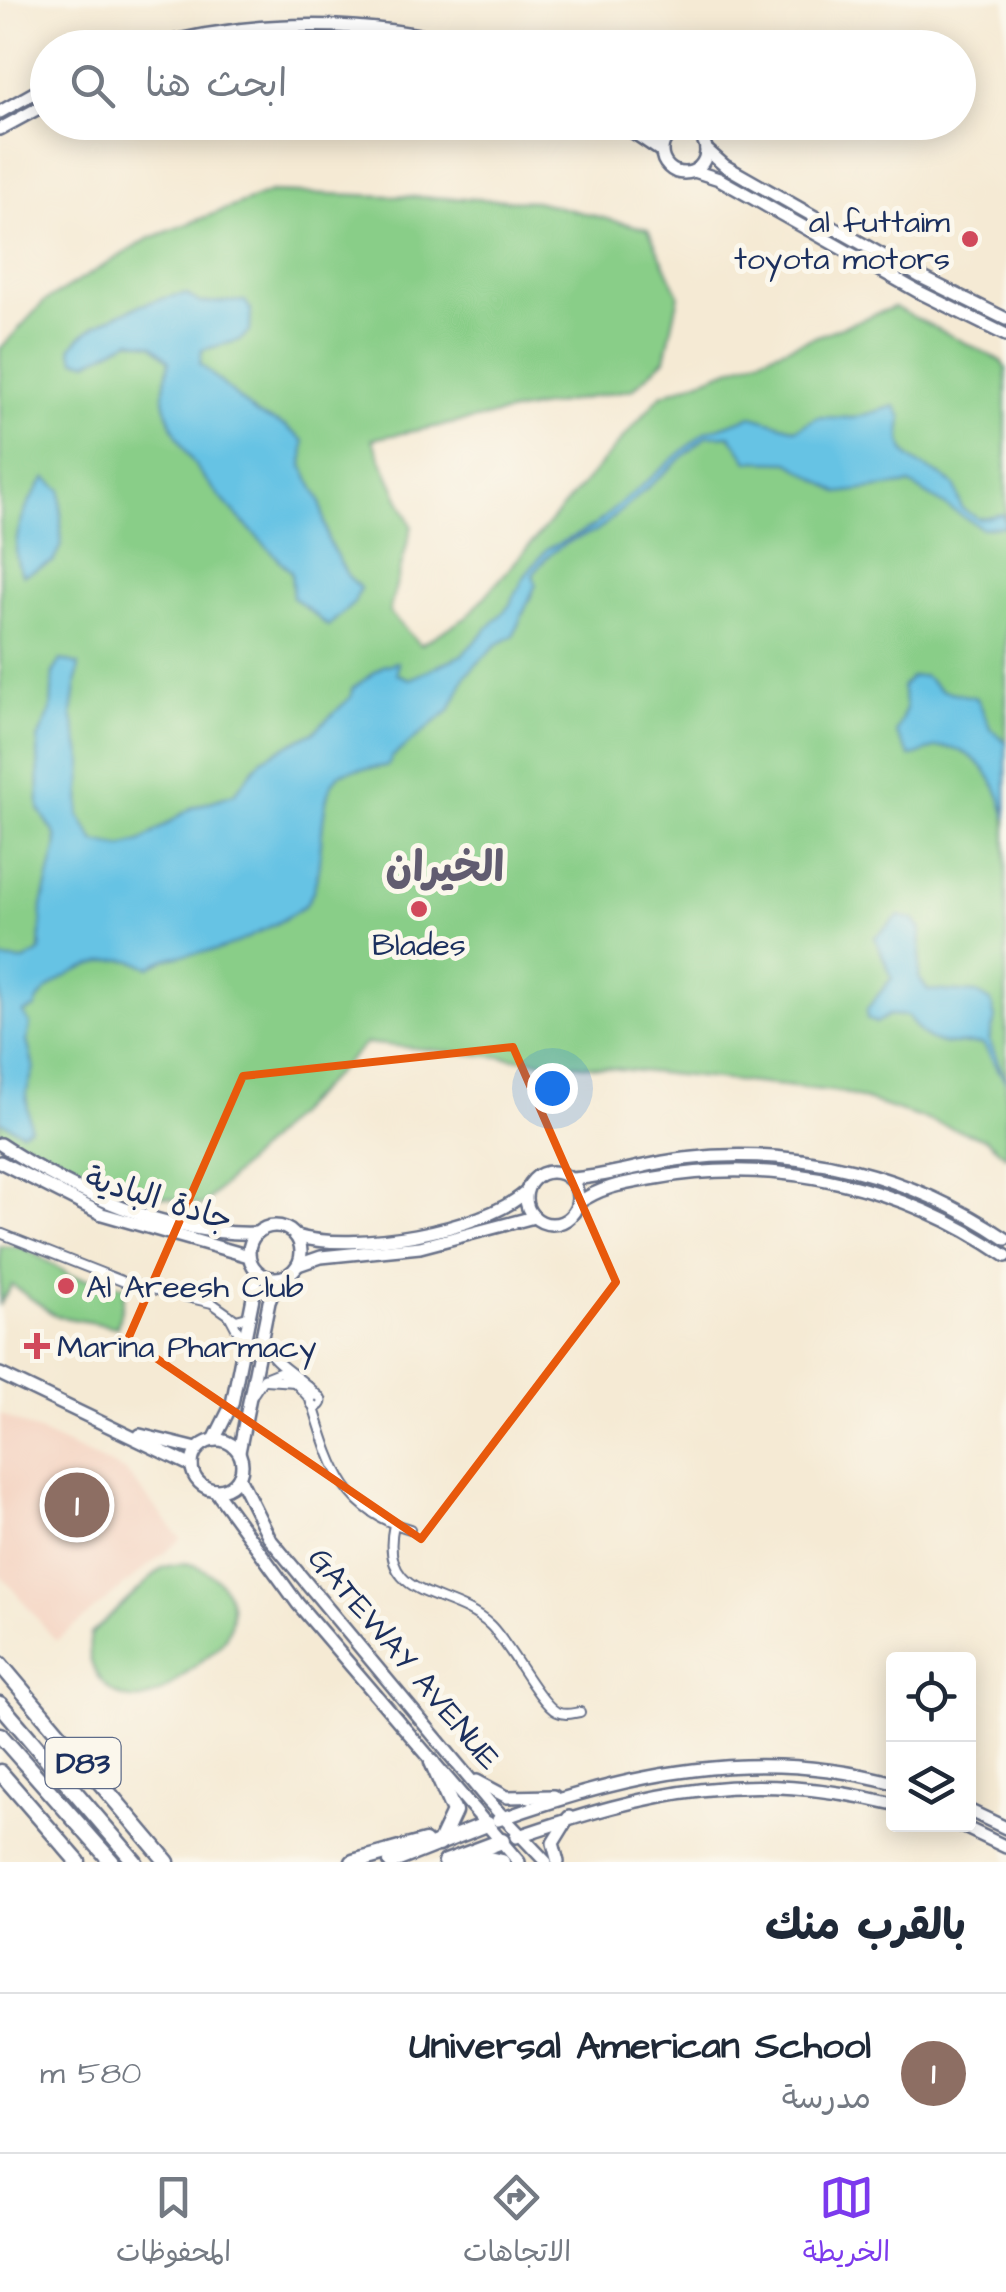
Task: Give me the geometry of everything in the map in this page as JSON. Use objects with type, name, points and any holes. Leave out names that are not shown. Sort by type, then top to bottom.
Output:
[{"type":"highway","name":"D83","points":[[0,1664],[167,1862]]},
{"type":"highway","name":"D83","points":[[0,1704],[135,1862]]},
{"type":"highway","name":"D83","points":[[0,1734],[112,1862]]},
{"type":"highway","points":[[432,1762],[454,1812],[437,1845]]},
{"type":"highway","name":"D83","points":[[0,1772],[78,1862]]},
{"type":"highway","points":[[392,1862],[486,1824]]},
{"type":"highway","points":[[353,1862],[420,1842],[437,1845]]},
{"type":"highway","points":[[446,1862],[502,1842]]},
{"type":"highway","points":[[151,1844],[178,1862]]},
{"type":"highway","points":[[464,1862],[484,1858],[502,1862]]},
{"type":"street","points":[[232,30],[329,24],[394,30]]},
{"type":"street","points":[[0,112],[30,95]]},
{"type":"street","points":[[0,130],[30,113]]},
{"type":"street","points":[[646,140],[661,150],[674,171],[694,171],[719,179],[917,291],[1006,335]]},
{"type":"street","points":[[661,150],[667,140]]},
{"type":"street","points":[[702,140],[706,149],[725,166],[869,248],[1006,319]]},
{"type":"street","points":[[694,171],[704,162],[706,149]]},
{"type":"street","name":"جادة البادية","points":[[0,1144],[47,1172],[118,1204],[220,1232],[256,1234]]},
{"type":"street","points":[[214,1440],[231,1408],[251,1316],[258,1272],[249,1256],[256,1234],[275,1225],[296,1236],[324,1242],[422,1232],[500,1210],[526,1192],[534,1178],[546,1172],[570,1179],[702,1157],[760,1156],[816,1162],[878,1176],[921,1192],[1006,1238]]},
{"type":"street","name":"جادة البادية","points":[[0,1162],[102,1214],[249,1256]]},
{"type":"street","points":[[577,1204],[606,1188],[668,1176],[809,1169],[816,1162]]},
{"type":"street","points":[[776,1172],[845,1183],[910,1204],[1006,1256]]},
{"type":"street","points":[[0,1374],[192,1466],[202,1485],[216,1490],[229,1487],[239,1477],[248,1400],[279,1278],[298,1265],[321,1257],[434,1244],[534,1217],[558,1223],[572,1214],[577,1204],[576,1188],[570,1179]]},
{"type":"street","points":[[526,1192],[534,1217]]},
{"type":"street","points":[[0,1234],[127,1283],[212,1303],[238,1320],[251,1316]]},
{"type":"street","points":[[296,1236],[302,1254],[298,1265]]},
{"type":"street","points":[[258,1272],[279,1278]]},
{"type":"street","points":[[229,1315],[245,1345]]},
{"type":"street","points":[[262,1336],[271,1359],[298,1373],[315,1401],[348,1492],[367,1511],[410,1529]]},
{"type":"street","points":[[248,1400],[261,1381],[278,1372],[315,1401]]},
{"type":"street","points":[[122,1432],[197,1449],[214,1440],[226,1441],[239,1452]]},
{"type":"street","points":[[192,1466],[197,1449]]},
{"type":"street","name":"GATEWAY AVENUE","points":[[239,1477],[270,1539],[503,1818],[546,1862]]},
{"type":"street","name":"GATEWAY AVENUE","points":[[216,1490],[258,1554],[519,1862]]},
{"type":"street","points":[[394,1524],[391,1556],[404,1580],[478,1616],[499,1635],[552,1708],[565,1714],[580,1712]]},
{"type":"street","points":[[486,1824],[558,1796],[663,1773],[757,1764],[836,1769],[886,1782]]},
{"type":"street","points":[[464,1772],[507,1797],[558,1796]]},
{"type":"street","points":[[502,1842],[570,1817],[648,1796],[726,1787],[811,1789],[886,1803]]},
{"type":"street","points":[[976,1814],[1006,1828]]},
{"type":"street","points":[[558,1862],[553,1843],[570,1817]]},
{"type":"street","points":[[975,1832],[1006,1847]]},
{"type":"highlighted area","points":[[513,1047],[616,1282],[421,1539],[128,1339],[243,1076]]},
{"type":"shaded area","points":[[0,1414],[126,1472],[181,1539],[56,1641],[0,1574]]},
{"type":"green space","points":[[271,192],[535,201],[648,229],[679,295],[665,359],[633,389],[372,439],[412,526],[389,612],[420,645],[467,617],[661,395],[894,307],[1001,361],[1006,369],[1006,1156],[986,1139],[841,1092],[366,1043],[202,1206],[94,1180],[11,1145],[0,1135],[0,349],[44,302],[148,239]]},
{"type":"green space","name":"Al Areesh Club","points":[[0,1246],[23,1247],[70,1275],[126,1287],[117,1327],[56,1316],[12,1285],[0,1304]]},
{"type":"green space","points":[[185,1563],[209,1573],[225,1590],[232,1612],[225,1638],[210,1655],[160,1692],[138,1699],[116,1693],[99,1679],[93,1667],[91,1634],[163,1567]]},
{"type":"water","points":[[186,294],[200,303],[245,301],[251,310],[250,331],[240,340],[202,350],[200,364],[256,414],[285,426],[304,441],[303,467],[320,500],[328,540],[347,575],[360,588],[354,603],[328,626],[293,597],[291,572],[216,493],[183,447],[164,399],[169,361],[153,345],[131,340],[88,362],[75,360],[71,349],[91,329],[140,306]]},
{"type":"water","points":[[895,406],[902,417],[902,446],[907,454],[955,486],[962,509],[979,519],[1003,514],[1006,526],[982,528],[910,484],[839,493],[789,462],[748,461],[730,435],[707,436],[596,532],[568,542],[545,559],[533,575],[536,584],[513,636],[496,645],[466,675],[450,710],[392,757],[388,765],[347,771],[333,782],[327,797],[317,875],[305,905],[217,950],[175,957],[150,967],[114,960],[87,967],[60,980],[35,1008],[23,1013],[30,1024],[27,1041],[34,1068],[26,1094],[30,1127],[22,1132],[0,1121],[0,959],[24,961],[40,952],[42,906],[57,846],[56,835],[39,809],[38,739],[51,710],[53,673],[61,660],[79,665],[72,714],[83,763],[79,815],[95,842],[122,847],[140,842],[191,808],[234,794],[262,759],[315,731],[351,697],[352,689],[383,666],[398,662],[397,674],[410,679],[462,655],[509,606],[525,576],[547,549],[593,527],[705,432],[752,416],[796,429],[818,417],[854,418]]},
{"type":"water","points":[[46,478],[61,490],[61,545],[53,562],[23,575],[16,551],[20,524]]},
{"type":"water","points":[[924,676],[941,690],[977,698],[991,729],[1006,742],[1006,818],[992,781],[976,761],[954,749],[940,747],[910,756],[896,733],[906,708],[902,687],[911,677]]},
{"type":"water","points":[[899,916],[913,919],[921,930],[919,978],[928,990],[976,993],[991,1001],[995,1019],[989,1040],[1006,1082],[983,1044],[939,1043],[923,1035],[908,1016],[889,1015],[876,1023],[867,1019],[867,1009],[892,978],[875,937]]},
{"type":"place","name":"al futtaim toyota motors","points":[[970,239]]},
{"type":"place","name":"Blades","points":[[419,909]]},
{"type":"place","name":"Al Areesh Club","points":[[66,1286]]},
{"type":"place","name":"Marina Pharmacy","points":[[37,1346]]},
{"type":"place","name":"Universal American School","points":[[77,1505]]},
{"type":"district","name":"الخيران","points":[[445,866]]}]
